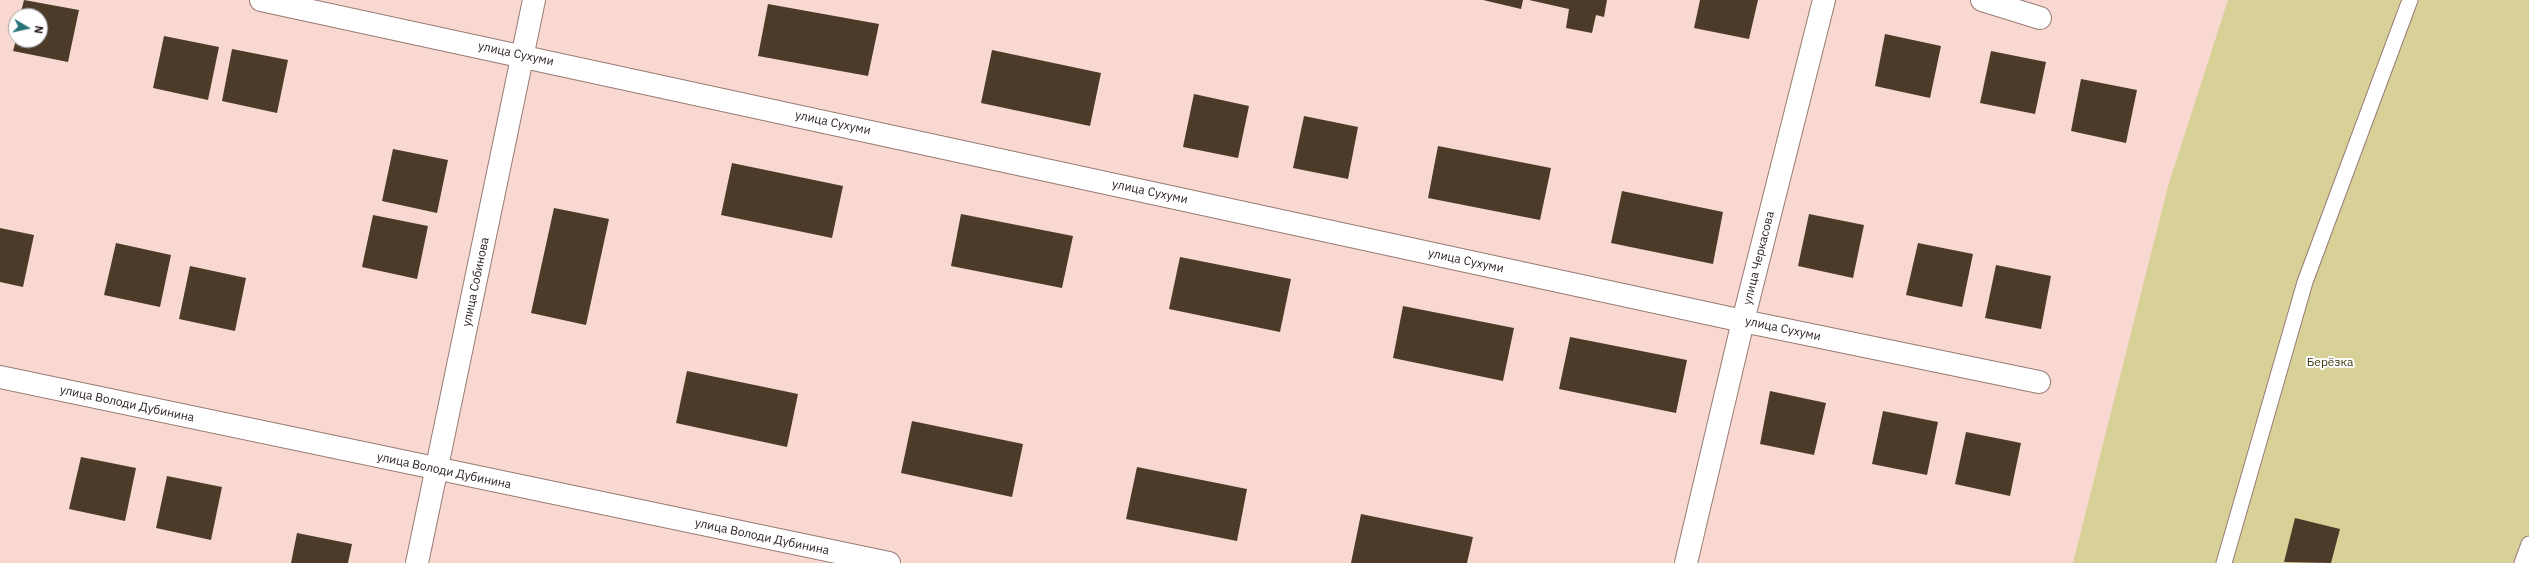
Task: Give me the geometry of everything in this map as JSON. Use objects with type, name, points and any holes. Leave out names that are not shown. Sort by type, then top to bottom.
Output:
[{"type":"street","name":"улица Сухуми","points":[[261,0],[1743,321],[2039,382]]},
{"type":"street","name":"улица Собинова","points":[[417,563],[534,0]]},
{"type":"street","name":"улица Черкасова","points":[[1686,563],[1743,321],[1824,0]]},
{"type":"street","points":[[1982,0],[2040,18]]},
{"type":"street","name":"улица Володи Дубинина","points":[[0,377],[436,470],[889,563]]},
{"type":"lane","points":[[2224,563],[2305,282],[2410,0]]},
{"type":"lane","points":[[2522,563],[2529,544]]},
{"type":"green space","name":"Берёзка","points":[[2228,0],[2529,0],[2529,563],[2073,563],[2168,186]]},
{"type":"building","points":[[24,0],[79,10],[68,62],[13,51],[14,48],[48,48],[48,8],[22,8]]},
{"type":"building","points":[[1483,0],[1523,0],[1521,9]]},
{"type":"building","points":[[1529,0],[1607,0],[1604,17],[1596,15],[1592,33],[1566,28],[1569,9]]},
{"type":"building","points":[[1700,0],[1758,0],[1749,39],[1694,28]]},
{"type":"building","points":[[768,4],[879,24],[868,76],[758,56]]},
{"type":"building","points":[[1885,34],[1941,46],[1930,98],[1875,86]]},
{"type":"building","points":[[164,36],[219,47],[208,100],[153,88]]},
{"type":"building","points":[[232,49],[288,60],[277,113],[222,101]]},
{"type":"building","points":[[992,50],[1101,73],[1090,126],[981,103]]},
{"type":"building","points":[[1991,51],[2046,62],[2035,114],[1980,103]]},
{"type":"building","points":[[2081,79],[2137,90],[2126,143],[2071,131]]},
{"type":"building","points":[[1194,94],[1249,106],[1238,158],[1183,147]]},
{"type":"building","points":[[1304,116],[1358,127],[1348,179],[1293,168]]},
{"type":"building","points":[[1438,146],[1551,168],[1540,220],[1428,198]]},
{"type":"building","points":[[393,149],[448,160],[437,213],[382,201]]},
{"type":"building","points":[[732,163],[843,186],[832,238],[721,215]]},
{"type":"building","points":[[1622,191],[1723,212],[1713,264],[1611,243]]},
{"type":"building","points":[[554,208],[609,219],[586,325],[531,313]]},
{"type":"building","points":[[961,214],[1073,236],[1062,288],[951,266]]},
{"type":"building","points":[[1809,214],[1864,225],[1853,278],[1798,266]]},
{"type":"building","points":[[373,215],[428,226],[417,279],[362,267]]},
{"type":"building","points":[[0,228],[34,235],[23,287],[0,282]]},
{"type":"building","points":[[116,243],[171,255],[160,307],[104,295]]},
{"type":"building","points":[[1918,243],[1973,254],[1962,307],[1906,295]]},
{"type":"building","points":[[1180,257],[1291,279],[1280,332],[1169,309]]},
{"type":"building","points":[[1996,265],[2051,276],[2041,329],[1985,318]]},
{"type":"building","points":[[190,266],[246,278],[235,331],[179,319]]},
{"type":"building","points":[[1403,306],[1514,328],[1503,381],[1393,358]]},
{"type":"building","points":[[1570,337],[1687,360],[1676,413],[1559,389]]},
{"type":"building","points":[[687,371],[798,394],[787,447],[676,423]]},
{"type":"building","points":[[1770,391],[1826,403],[1814,455],[1760,444]]},
{"type":"building","points":[[1883,411],[1938,422],[1927,475],[1872,464]]},
{"type":"building","points":[[912,421],[1023,444],[1012,497],[901,473]]},
{"type":"building","points":[[1966,432],[2021,443],[2010,496],[1955,484]]},
{"type":"building","points":[[81,457],[136,468],[125,521],[69,509]]},
{"type":"building","points":[[1137,467],[1247,489],[1237,541],[1126,519]]},
{"type":"building","points":[[167,476],[222,487],[211,540],[156,528]]},
{"type":"building","points":[[1361,514],[1473,537],[1467,563],[1351,563]]},
{"type":"building","points":[[2295,518],[2340,529],[2331,563],[2284,562]]},
{"type":"building","points":[[297,533],[352,544],[348,563],[291,563]]}]
